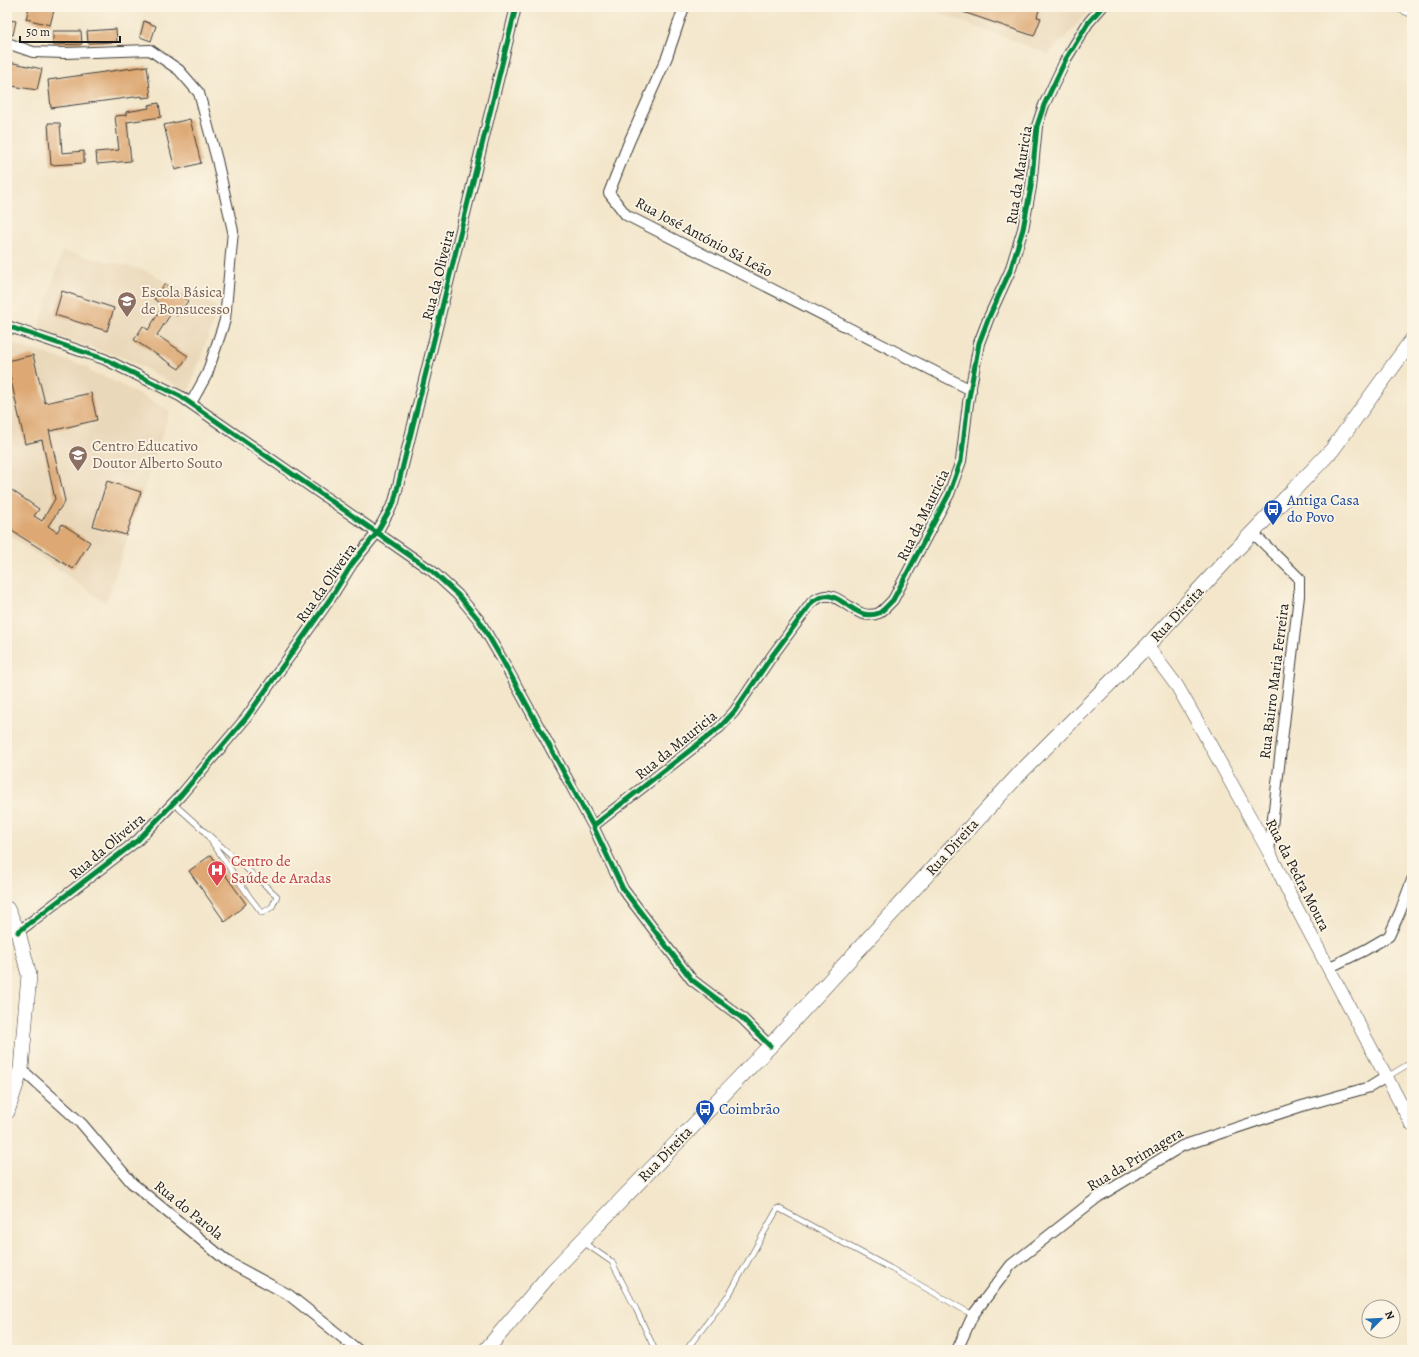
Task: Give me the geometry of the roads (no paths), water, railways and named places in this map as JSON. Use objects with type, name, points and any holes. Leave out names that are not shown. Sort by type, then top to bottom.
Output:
[{"type":"main road","name":"Rua Direita","points":[[486,1350],[552,1272],[770,1046],[1023,770],[1147,646],[1332,450],[1412,340]]},
{"type":"main road","points":[[7,909],[18,932],[29,975],[21,1069],[7,1112]]},
{"type":"street","name":"Rua da Oliveira","points":[[18,932],[138,840],[181,795],[246,718],[330,600],[352,564],[376,534],[394,502],[516,7]]},
{"type":"street","name":"Rua José António Sá Leão","points":[[684,7],[667,57],[629,142],[609,193],[626,215],[971,390]]},
{"type":"street","name":"Rua da Mauricia","points":[[593,826],[720,727],[734,712],[772,656],[812,602],[822,596],[830,596],[855,612],[869,615],[880,612],[893,600],[952,487],[961,461],[979,343],[1010,271],[1023,229],[1031,187],[1037,126],[1044,105],[1066,59],[1088,23],[1102,7]]},
{"type":"street","points":[[7,43],[33,52],[65,53],[150,50],[179,70],[199,93],[217,160],[232,230],[225,320],[207,374],[191,403]]},
{"type":"street","points":[[7,326],[104,359],[180,396],[376,534],[432,571],[458,595],[479,620],[503,661],[593,826],[623,889],[692,980],[742,1018],[770,1046]]},
{"type":"street","name":"Rua Bairro Maria Ferreira","points":[[1253,533],[1299,578],[1299,596],[1269,852]]},
{"type":"street","name":"Rua da Pedra Moura","points":[[1147,646],[1177,686],[1269,852],[1328,968],[1412,1124]]},
{"type":"street","points":[[1328,968],[1365,950],[1389,936],[1412,880]]},
{"type":"street","name":"Rua do Parola","points":[[21,1069],[82,1124],[132,1183],[228,1262],[289,1295],[358,1350]]},
{"type":"street","name":"Rua da Primagera","points":[[958,1350],[973,1315],[1011,1265],[1098,1197],[1182,1146],[1302,1106],[1370,1088],[1386,1077]]},
{"type":"lane","points":[[1239,7],[1252,9],[1256,7]]},
{"type":"lane","points":[[1394,7],[1412,15]]},
{"type":"lane","points":[[172,803],[277,896],[272,907],[262,913],[248,896],[204,832]]},
{"type":"lane","points":[[1386,1077],[1412,1062]]},
{"type":"lane","points":[[686,1350],[730,1293],[778,1208],[973,1315]]},
{"type":"lane","points":[[582,1241],[612,1262],[655,1350]]},
{"type":"place","name":"Escola Básica de Bonsucesso","points":[[127,318]]},
{"type":"place","name":"Centro Educativo Doutor Alberto Souto","points":[[78,472]]},
{"type":"place","name":"Antiga Casa do Povo","points":[[1273,526]]},
{"type":"place","name":"Centro de Saúde de Aradas","points":[[217,887]]},
{"type":"place","name":"Coimbrão","points":[[705,1126]]}]
